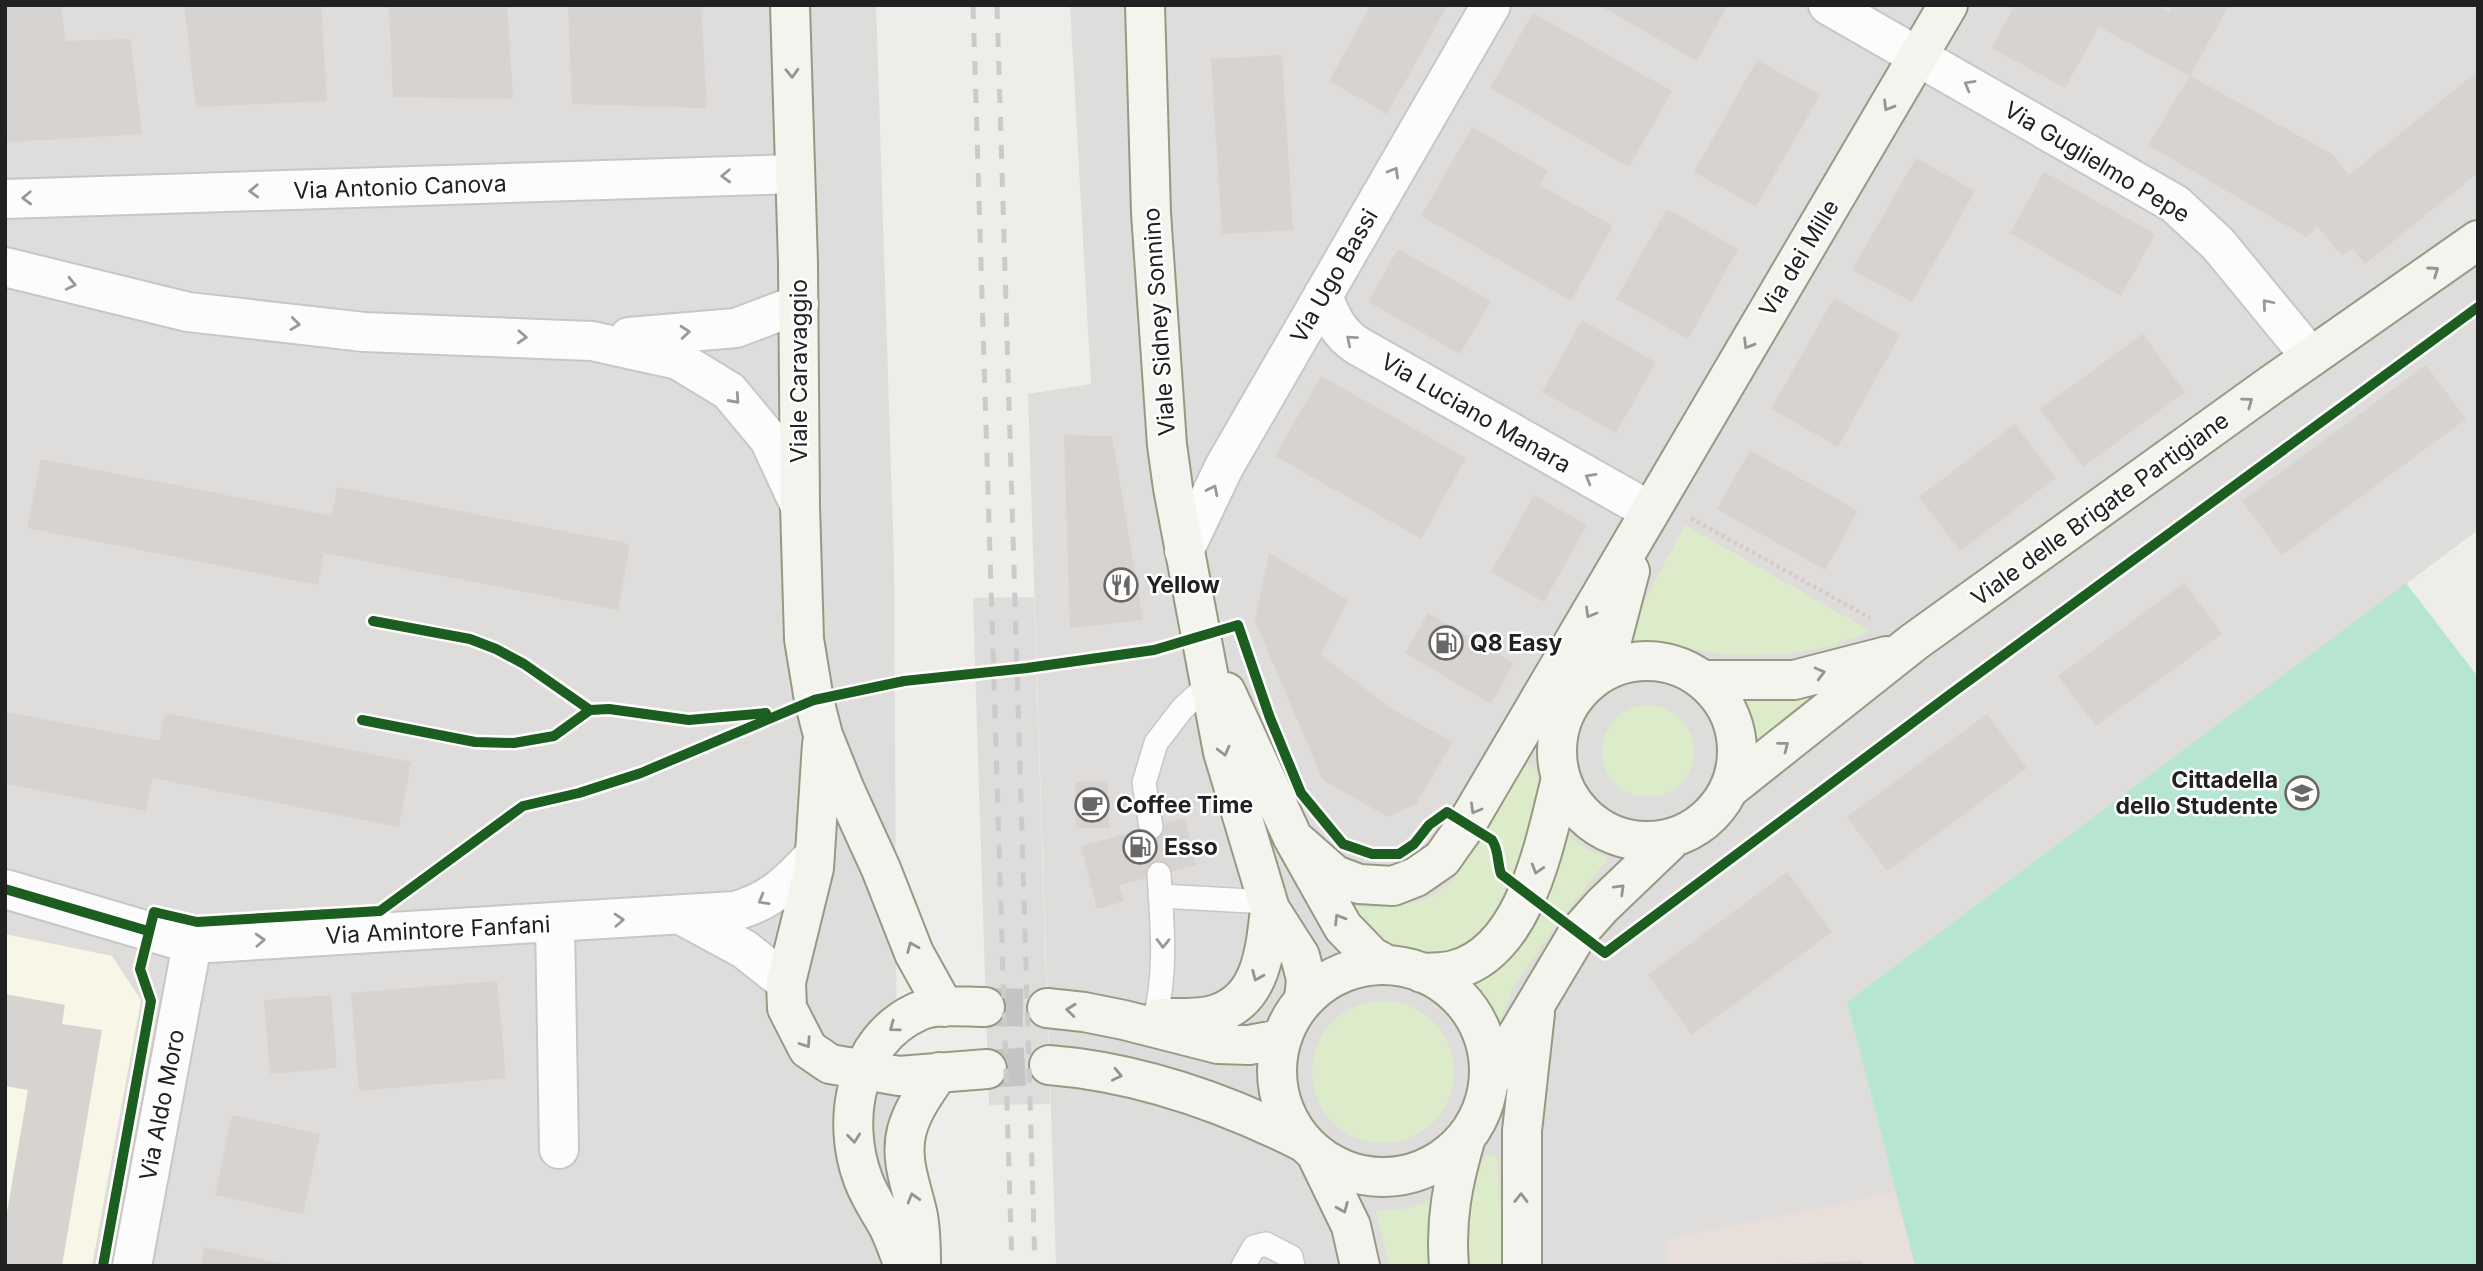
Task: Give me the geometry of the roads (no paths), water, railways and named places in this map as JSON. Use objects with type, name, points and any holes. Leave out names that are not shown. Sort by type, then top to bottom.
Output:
[{"type":"main road","name":"Viale Caravaggio","points":[[790,5],[799,304],[804,639],[823,735],[914,953],[944,1007]]},
{"type":"main road","name":"Viale Sidney Sonnino","points":[[1145,5],[1151,213],[1167,445],[1184,551],[1223,752],[1269,906],[1300,956],[1306,979],[1304,999]]},
{"type":"main road","name":"Via dei Mille","points":[[1599,674],[1650,511],[1948,5]]},
{"type":"main road","name":"Viale delle Brigate Partigiane","points":[[1730,788],[1908,647],[2478,240]]},
{"type":"main road","points":[[1293,838],[1335,875],[1359,884],[1393,886],[1416,877],[1441,859],[1466,825],[1650,511]]},
{"type":"main road","name":"Viale Sidney Sonnino","points":[[1201,636],[1293,838],[1343,927],[1371,956],[1404,969]]},
{"type":"main road","points":[[1704,680],[1794,680],[1908,647]]},
{"type":"main road","points":[[1641,661],[1664,662],[1685,668],[1704,680],[1724,702],[1736,730],[1738,759],[1730,788],[1716,810],[1697,827],[1673,838],[1645,841],[1618,836],[1593,824],[1574,804],[1561,779],[1556,755],[1559,732],[1567,709],[1581,689],[1599,674],[1620,665],[1641,661]]},
{"type":"main road","name":"Viale Caravaggio","points":[[823,735],[814,868],[786,982],[787,1008],[808,1049],[830,1065],[899,1076],[988,1069]]},
{"type":"main road","points":[[1360,1266],[1351,1226],[1310,1148],[1291,1125],[1282,1105],[1277,1083],[1281,1039],[1290,1018],[1304,999],[1342,973],[1369,966],[1455,970],[1482,956],[1514,919],[1535,876],[1561,779]]},
{"type":"main road","points":[[1049,1065],[1073,1066],[1146,1082],[1261,1121],[1336,1166],[1359,1174],[1382,1177],[1406,1175],[1449,1154],[1466,1137],[1477,1121],[1488,1084],[1578,933],[1602,906],[1673,838]]},
{"type":"main road","points":[[1047,1008],[1140,1019],[1208,1016],[1226,1011],[1239,1002],[1253,986],[1260,971],[1265,954],[1269,906]]},
{"type":"main road","points":[[1404,969],[1442,983],[1460,998],[1474,1017],[1489,1060],[1488,1084]]},
{"type":"main road","points":[[1522,1266],[1522,1131],[1536,1003]]},
{"type":"main road","points":[[904,1266],[889,1228],[867,1189],[856,1153],[853,1125],[855,1099],[862,1070],[883,1035],[918,1011],[944,1007],[985,1007]]},
{"type":"main road","points":[[1140,1019],[1218,1044],[1249,1045],[1281,1039]]},
{"type":"main road","points":[[921,1266],[921,1237],[906,1176],[904,1154],[907,1130],[915,1110],[939,1072]]},
{"type":"main road","points":[[1449,1266],[1447,1217],[1453,1182],[1466,1137]]},
{"type":"street","name":"Via Ugo Bassi","points":[[1184,551],[1224,467],[1491,5]]},
{"type":"street","name":"Via Guglielmo Pepe","points":[[1828,5],[2175,204],[2218,244],[2311,357]]},
{"type":"street","name":"Via Antonio Canova","points":[[5,199],[795,174]]},
{"type":"street","points":[[5,267],[188,312],[364,332],[592,341],[736,328],[799,304]]},
{"type":"street","name":"Via Luciano Manara","points":[[1323,295],[1345,338],[1650,511]]},
{"type":"street","points":[[592,341],[678,360],[729,391],[769,439],[800,506]]},
{"type":"street","name":"Via Amintore Fanfani","points":[[5,890],[192,944],[735,911],[759,904],[783,888],[814,856]]},
{"type":"street","points":[[683,916],[744,949],[786,982]]},
{"type":"street","points":[[555,923],[559,1149]]},
{"type":"street","name":"Via Aldo Moro","points":[[132,1266],[192,944]]},
{"type":"lane","points":[[1151,827],[1144,783],[1156,743],[1182,709],[1210,683]]},
{"type":"lane","points":[[1140,1019],[1160,1000],[1164,938],[1160,885],[1269,906]]},
{"type":"lane","points":[[1243,1266],[1254,1247],[1266,1244],[1291,1257],[1293,1266]]},
{"type":"tunnel","points":[[985,1007],[1047,1008]]},
{"type":"tunnel","points":[[987,1069],[1049,1065]]},
{"type":"railway","points":[[973,5],[1012,1266]]},
{"type":"railway","points":[[997,5],[1035,1266]]},
{"type":"place","name":"Yellow","points":[[1121,585]]},
{"type":"place","name":"Q8 Easy","points":[[1446,643]]},
{"type":"place","name":"Cittadella dello Studente","points":[[2302,793]]},
{"type":"place","name":"Coffee Time","points":[[1092,805]]},
{"type":"place","name":"Esso","points":[[1140,847]]}]
